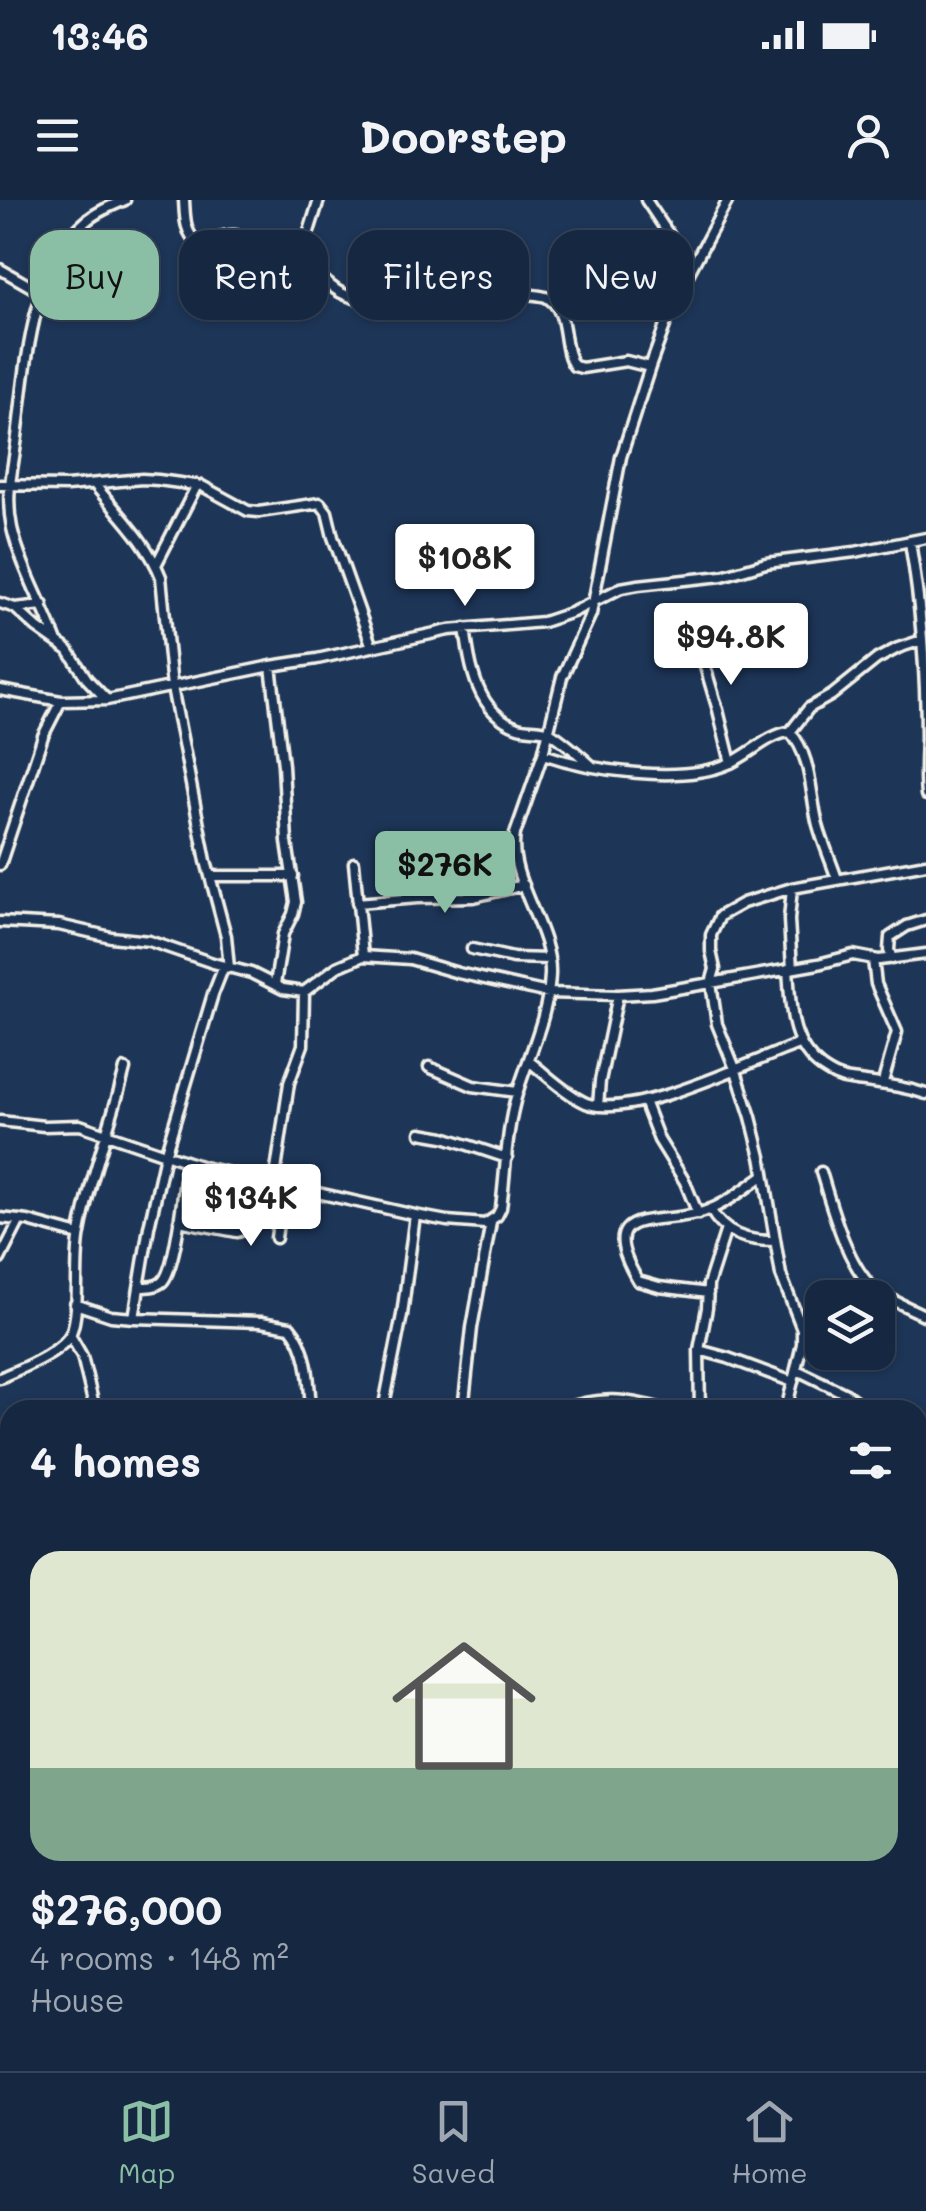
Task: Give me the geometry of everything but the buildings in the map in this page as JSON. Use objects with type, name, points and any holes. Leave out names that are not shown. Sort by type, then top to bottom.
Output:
[{"type":"street","points":[[78,230],[97,214],[125,200]]},
{"type":"street","points":[[184,200],[188,230]]},
{"type":"street","points":[[310,230],[319,200]]},
{"type":"street","points":[[646,200],[666,230]]},
{"type":"street","points":[[693,267],[728,200]]},
{"type":"street","points":[[0,269],[30,286]]},
{"type":"street","points":[[328,284],[358,299],[390,302],[456,288],[540,294],[550,299],[561,318],[568,357],[574,366],[626,360],[650,367]]},
{"type":"street","points":[[36,320],[17,441],[4,485],[19,553],[57,642]]},
{"type":"street","points":[[464,1400],[472,1328],[491,1222],[501,1208],[517,1092],[530,1062],[548,992],[547,945],[513,845],[543,754],[562,677],[596,599],[621,456],[667,320]]},
{"type":"street","points":[[4,485],[95,485],[142,479],[197,485],[248,511],[314,502],[324,505],[372,647]]},
{"type":"street","points":[[95,485],[156,564],[163,592],[172,687],[226,936],[227,967],[213,994],[165,1155],[134,1318]]},
{"type":"street","points":[[156,564],[197,485]]},
{"type":"street","points":[[0,690],[61,702],[108,700],[466,628],[542,622],[638,584],[722,576],[766,563],[926,538]]},
{"type":"street","points":[[910,542],[922,640],[926,795]]},
{"type":"street","points":[[0,603],[15,608],[68,650],[87,679],[108,700]]},
{"type":"street","points":[[15,608],[43,605]]},
{"type":"street","points":[[692,623],[731,763]]},
{"type":"street","points":[[466,628],[478,690],[485,702],[518,727],[549,732],[594,768]]},
{"type":"street","points":[[543,754],[624,772],[700,771],[731,763],[775,736],[790,732],[809,708],[877,660],[922,640]]},
{"type":"street","points":[[271,666],[296,902],[284,934],[274,984]]},
{"type":"street","points":[[0,865],[43,736],[61,702]]},
{"type":"street","points":[[790,732],[803,753],[817,820],[838,879]]},
{"type":"street","points":[[354,862],[363,956]]},
{"type":"street","points":[[788,1400],[802,1329],[781,1276],[764,1175],[736,1071],[717,1024],[711,983],[715,969],[711,935],[720,916],[742,903],[792,888],[926,864]]},
{"type":"street","points":[[210,876],[293,876]]},
{"type":"street","points":[[357,903],[473,897],[524,886]]},
{"type":"street","points":[[792,888],[791,1009],[799,1044],[814,1061],[837,1077],[883,1082],[926,1094]]},
{"type":"street","points":[[892,959],[890,937],[926,920]]},
{"type":"street","points":[[0,922],[59,925],[112,937],[149,940],[304,992],[337,968],[363,956],[398,956],[485,980],[548,992],[618,995],[711,983],[852,955],[872,960],[926,954]]},
{"type":"street","points":[[472,949],[513,958],[550,958]]},
{"type":"street","points":[[872,960],[880,997],[897,1032],[883,1082]]},
{"type":"street","points":[[276,1238],[289,1084],[303,1045],[304,992]]},
{"type":"street","points":[[598,1106],[618,995]]},
{"type":"street","points":[[530,1062],[578,1098],[598,1106],[644,1101],[704,1083],[799,1044]]},
{"type":"street","points":[[429,1067],[473,1086],[517,1092]]},
{"type":"street","points":[[0,1378],[53,1351],[70,1334],[79,1235],[125,1069]]},
{"type":"street","points":[[644,1101],[659,1140],[685,1182],[698,1214]]},
{"type":"street","points":[[0,1121],[80,1125],[188,1163],[278,1185],[416,1215],[478,1224],[491,1222]]},
{"type":"street","points":[[421,1133],[507,1158]]},
{"type":"street","points":[[139,1287],[159,1284],[166,1278],[188,1163]]},
{"type":"street","points":[[821,1172],[862,1274],[878,1291],[926,1316]]},
{"type":"street","points":[[708,1293],[638,1281],[623,1234],[638,1220],[698,1214],[710,1209],[764,1175]]},
{"type":"street","points":[[178,1222],[238,1232],[247,1230],[253,1225],[262,1181]]},
{"type":"street","points":[[710,1209],[718,1222],[744,1239],[774,1241]]},
{"type":"street","points":[[385,1400],[416,1215]]},
{"type":"street","points":[[0,1218],[79,1235]]},
{"type":"street","points":[[0,1259],[20,1220]]},
{"type":"street","points":[[700,1400],[699,1350],[708,1278],[726,1229]]},
{"type":"street","points":[[75,1304],[112,1316],[261,1322],[290,1327],[304,1355],[310,1400]]},
{"type":"street","points":[[70,1334],[82,1356],[93,1400]]},
{"type":"street","points":[[699,1350],[792,1382]]},
{"type":"street","points":[[797,1370],[854,1400]]}]
